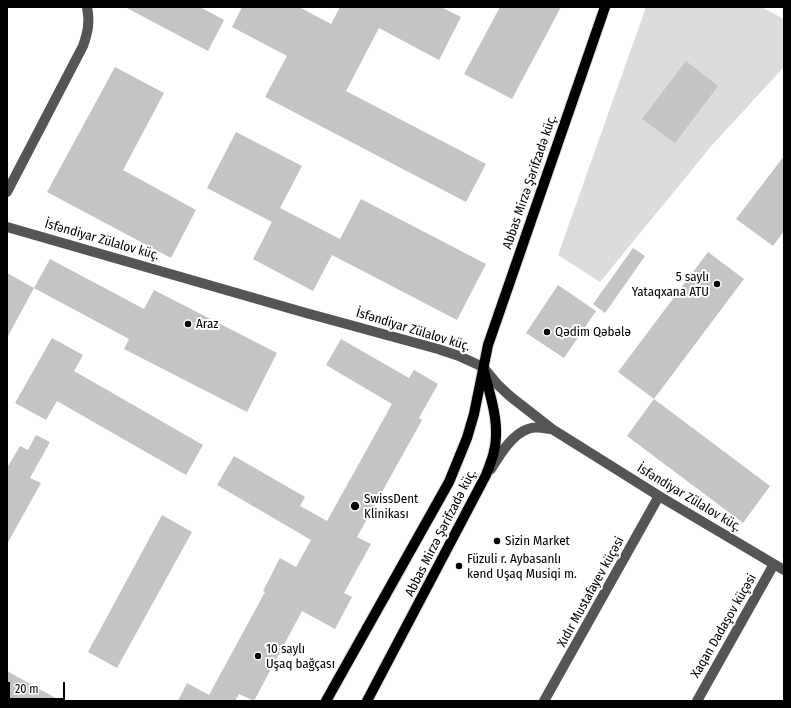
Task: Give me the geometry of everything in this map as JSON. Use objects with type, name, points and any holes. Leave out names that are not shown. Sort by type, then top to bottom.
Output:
[{"type":"main road","name":"Abbas Mirzə Şərifzadə küç.","points":[[326,701],[449,482],[467,438],[474,414],[483,367],[496,323],[605,7]]},
{"type":"main road","name":"Abbas Mirzə Şərifzadə küç.","points":[[367,701],[486,475],[494,451],[497,435],[495,416],[483,367]]},
{"type":"street","points":[[7,192],[83,46],[89,19],[87,7]]},
{"type":"street","name":"İsfəndiyar Zülalov küç.","points":[[7,227],[459,356],[483,367],[498,385],[511,397],[552,430],[659,496],[784,570]]},
{"type":"street","points":[[486,475],[516,436],[527,429],[538,427],[552,430]]},
{"type":"street","name":"Xıdır Mustafayev küçəsi","points":[[544,701],[659,496]]},
{"type":"street","name":"Xaqan Dadaşov küçəsi","points":[[697,701],[774,564]]},
{"type":"shaded area","points":[[646,7],[761,7],[784,19],[784,67],[713,144],[600,282],[558,255]]},
{"type":"building","points":[[125,7],[200,7],[224,20],[208,51]]},
{"type":"building","points":[[242,7],[299,7],[331,24],[340,7],[441,7],[461,17],[439,60],[379,28],[346,91],[486,164],[466,202],[265,97],[287,56],[232,27]]},
{"type":"building","points":[[500,7],[561,7],[512,99],[464,74]]},
{"type":"building","points":[[686,61],[718,86],[675,143],[642,119]]},
{"type":"building","points":[[115,67],[164,93],[123,170],[196,210],[171,258],[47,192]]},
{"type":"building","points":[[236,132],[302,166],[280,208],[340,239],[361,199],[486,264],[457,320],[332,255],[313,291],[253,259],[272,222],[207,188]]},
{"type":"building","points":[[784,156],[784,231],[773,246],[736,219]]},
{"type":"building","points":[[633,248],[645,256],[605,313],[593,304]]},
{"type":"building","points":[[708,252],[744,279],[654,399],[618,372]]},
{"type":"building","points":[[50,259],[144,309],[154,290],[277,353],[247,412],[124,349],[129,339],[34,288]]},
{"type":"building","points":[[7,273],[34,288],[7,338]]},
{"type":"building","points":[[558,285],[596,311],[564,358],[526,333]]},
{"type":"building","points":[[52,338],[83,355],[74,371],[203,445],[186,475],[57,401],[46,420],[15,403]]},
{"type":"building","points":[[341,339],[409,378],[414,370],[438,384],[419,418],[422,420],[357,537],[371,544],[344,593],[352,597],[335,629],[302,611],[254,701],[239,694],[235,701],[178,701],[187,683],[209,695],[265,592],[263,591],[280,558],[296,567],[311,540],[217,485],[234,456],[305,497],[300,506],[327,521],[392,404],[326,365]]},
{"type":"building","points":[[654,399],[770,486],[743,523],[627,436]]},
{"type":"building","points":[[36,435],[50,442],[30,478],[41,483],[7,544],[7,468],[20,446],[28,450]]},
{"type":"building","points":[[162,515],[192,532],[117,668],[88,652]]},
{"type":"building","points":[[7,671],[61,701],[7,701]]},
{"type":"place","name":"5 saylı Yataqxana ATU","points":[[717,284]]},
{"type":"place","name":"Araz","points":[[188,324]]},
{"type":"place","name":"Qədim Qəbələ","points":[[547,332]]},
{"type":"place","name":"SwissDent Klinikası","points":[[355,506]]},
{"type":"place","name":"Sizin Market","points":[[497,541]]},
{"type":"place","name":"Füzuli r. Aybasanlı kənd Uşaq Musiqi m.","points":[[459,566]]},
{"type":"place","name":"10 saylı Uşaq bağçası","points":[[258,656]]}]
